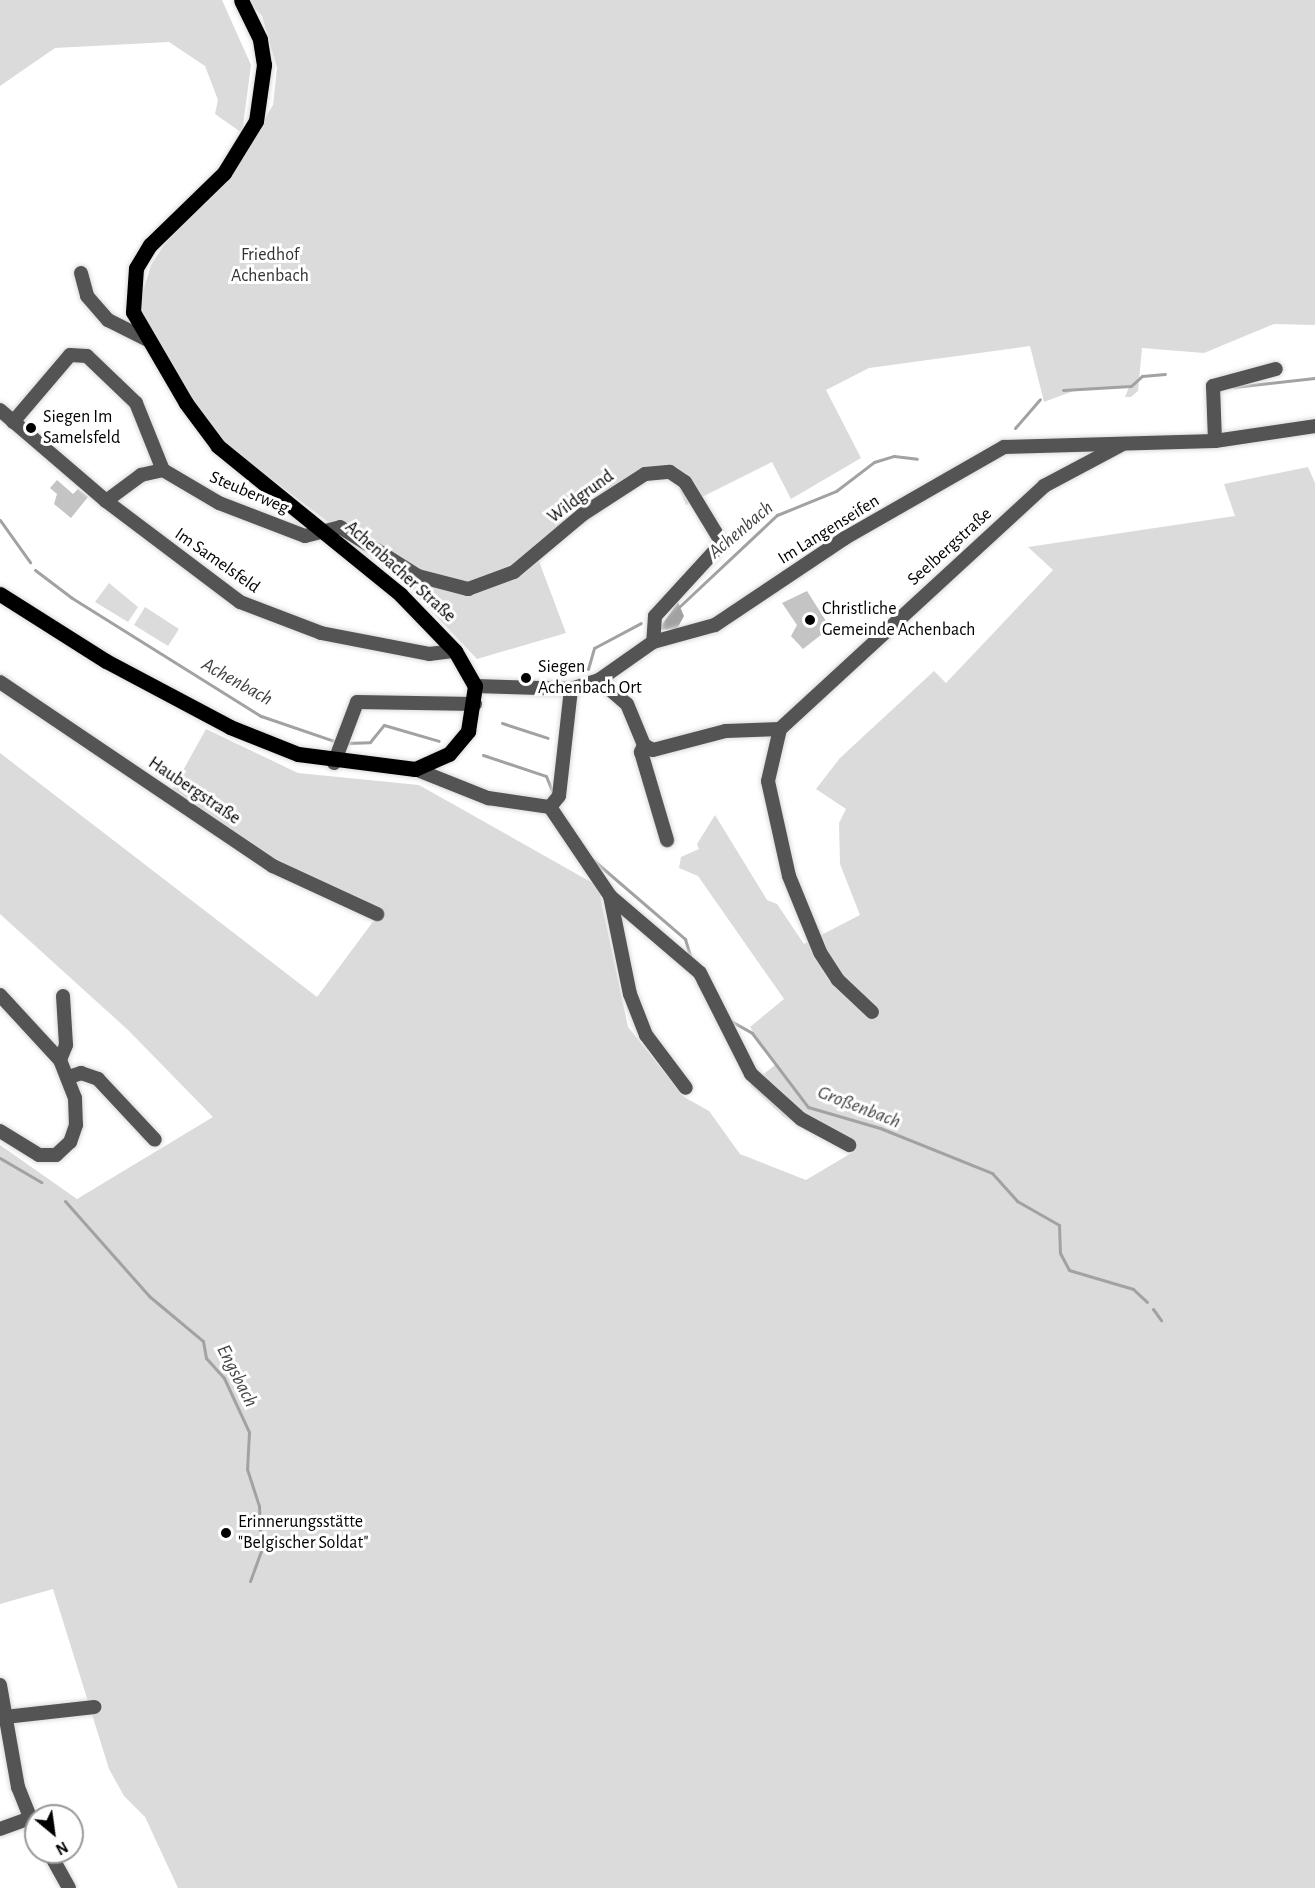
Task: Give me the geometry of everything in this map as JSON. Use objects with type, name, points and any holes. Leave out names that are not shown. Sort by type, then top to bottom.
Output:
[{"type":"main road","name":"Achenbacher Straße","points":[[0,594],[106,661],[230,727],[334,763],[415,769],[434,763],[459,743],[475,704],[475,686],[455,651],[324,530],[252,478],[186,403],[133,312],[135,268],[150,245],[224,173],[245,145],[262,103],[260,39],[241,0]]},
{"type":"street","points":[[81,273],[87,296],[108,320],[148,340]]},
{"type":"street","points":[[13,422],[70,355],[87,356],[136,403],[163,470],[141,475],[106,501]]},
{"type":"street","points":[[1215,441],[1213,386],[1276,369]]},
{"type":"street","name":"Im Samelsfeld","points":[[0,410],[106,501],[198,574],[273,618],[429,654],[455,651]]},
{"type":"street","name":"Im Langenseifen","points":[[475,686],[571,689],[599,680],[653,642],[715,625],[845,538],[1004,447],[1215,441],[1315,426]]},
{"type":"street","name":"Seelbergstraße","points":[[780,729],[1044,486],[1124,444]]},
{"type":"street","name":"Steuberweg","points":[[163,470],[219,503],[305,536],[324,530]]},
{"type":"street","name":"Wildgrund","points":[[324,530],[340,527],[418,576],[445,587],[481,588],[514,572],[583,514],[637,479],[653,470],[670,472],[685,482],[722,543],[655,616],[653,642]]},
{"type":"street","points":[[599,680],[627,704],[644,745],[641,752],[667,840]]},
{"type":"street","name":"Haubergstraße","points":[[0,682],[273,866],[377,914]]},
{"type":"street","points":[[550,807],[559,796],[571,689]]},
{"type":"street","points":[[334,763],[357,702],[475,704]]},
{"type":"street","points":[[644,745],[662,751],[726,731],[780,729],[768,781],[789,876],[820,952],[838,980],[872,1012]]},
{"type":"street","points":[[415,769],[488,798],[550,807],[610,896],[700,974],[731,1038],[766,1091],[801,1119],[849,1145]]},
{"type":"street","points":[[610,896],[630,994],[646,1035],[686,1088]]},
{"type":"street","points":[[0,995],[60,1060],[69,1077],[76,1125],[70,1142],[56,1155],[39,1155],[0,1131]]},
{"type":"street","points":[[60,1060],[66,1045],[63,996]]},
{"type":"street","points":[[69,1077],[81,1073],[98,1079],[155,1140]]},
{"type":"street","points":[[0,1685],[2,1715],[24,1804]]},
{"type":"street","points":[[2,1715],[94,1707]]},
{"type":"street","points":[[1,1830],[24,1821]]},
{"type":"street","points":[[56,1864],[69,1888]]},
{"type":"green space","points":[[0,0],[222,0],[251,65],[242,133],[215,114],[218,100],[205,66],[169,42],[55,48],[0,86]]},
{"type":"green space","name":"Friedhof Achenbach","points":[[247,0],[1315,0],[1315,325],[1274,324],[1204,353],[1142,348],[1138,391],[1131,397],[1125,397],[1129,387],[1079,389],[1044,402],[1030,346],[869,368],[826,390],[861,458],[791,499],[772,462],[686,505],[676,481],[653,476],[537,556],[566,633],[477,659],[394,572],[216,437],[138,309],[151,265],[164,245],[233,171],[273,105],[277,68],[262,16]]},
{"type":"green space","points":[[1308,467],[1315,483],[1315,1888],[178,1888],[145,1817],[124,1796],[109,1769],[53,1589],[0,1604],[0,1145],[77,1199],[213,1117],[128,1030],[0,914],[0,753],[317,997],[375,919],[263,862],[171,792],[206,729],[298,773],[419,785],[598,886],[628,1027],[684,1097],[709,1111],[740,1154],[806,1180],[853,1152],[784,1117],[750,1085],[775,1065],[750,1027],[784,999],[698,876],[679,868],[681,857],[699,849],[697,844],[715,815],[767,900],[777,904],[804,944],[860,915],[840,864],[839,823],[846,809],[816,789],[840,758],[934,671],[946,683],[1053,570],[1028,547],[1235,516],[1224,484]]},
{"type":"green space","points":[[109,583],[138,607],[128,622],[95,602]]},
{"type":"green space","points":[[145,607],[179,629],[168,646],[134,625]]},
{"type":"shaded area","points":[[678,602],[684,616],[677,629],[658,630]]},
{"type":"building","points":[[57,480],[73,494],[78,489],[88,497],[71,518],[54,504],[57,494],[50,488]]},
{"type":"building","name":"Christliche Gemeinde Achenbach","points":[[807,591],[826,621],[826,631],[803,649],[791,636],[797,625],[782,603]]},
{"type":"waterway","name":"Achenbach","points":[[1063,390],[1131,386],[1142,376],[1165,374]]},
{"type":"waterway","name":"Achenbach","points":[[1234,387],[1315,378]]},
{"type":"waterway","name":"Achenbach","points":[[1015,428],[1040,399]]},
{"type":"waterway","name":"Achenbach","points":[[680,606],[777,515],[836,491],[874,462],[894,456],[917,459]]},
{"type":"waterway","name":"Achenbach","points":[[0,520],[30,562]]},
{"type":"waterway","name":"Achenbach","points":[[35,570],[72,598],[261,716],[337,742]]},
{"type":"waterway","name":"Achenbach","points":[[588,669],[594,648],[641,623]]},
{"type":"waterway","name":"Achenbach","points":[[502,723],[548,738]]},
{"type":"waterway","name":"Achenbach","points":[[347,743],[370,742],[384,725],[439,741]]},
{"type":"waterway","name":"Großenbach","points":[[483,755],[546,776],[554,796]]},
{"type":"waterway","name":"Großenbach","points":[[592,859],[685,939],[691,959]]},
{"type":"waterway","name":"Großenbach","points":[[698,983],[710,1005]]},
{"type":"waterway","name":"Großenbach","points":[[729,1020],[752,1033],[808,1107],[880,1128],[992,1173],[1017,1201],[1059,1225],[1060,1253],[1069,1270],[1133,1289],[1147,1302]]},
{"type":"waterway","points":[[0,1158],[41,1182]]},
{"type":"waterway","name":"Engsbach","points":[[65,1201],[149,1296],[203,1341],[206,1358],[224,1378],[249,1432],[247,1469],[259,1506],[261,1551],[250,1581]]},
{"type":"waterway","name":"Großenbach","points":[[1153,1309],[1161,1320]]},
{"type":"place","name":"Siegen Im Samelsfeld","points":[[31,428]]},
{"type":"place","name":"Christliche Gemeinde Achenbach","points":[[810,620]]},
{"type":"place","name":"Siegen Achenbach Ort","points":[[526,678]]},
{"type":"place","name":"Erinnerungsstätte \"Belgischer Soldat\"","points":[[226,1533]]}]
